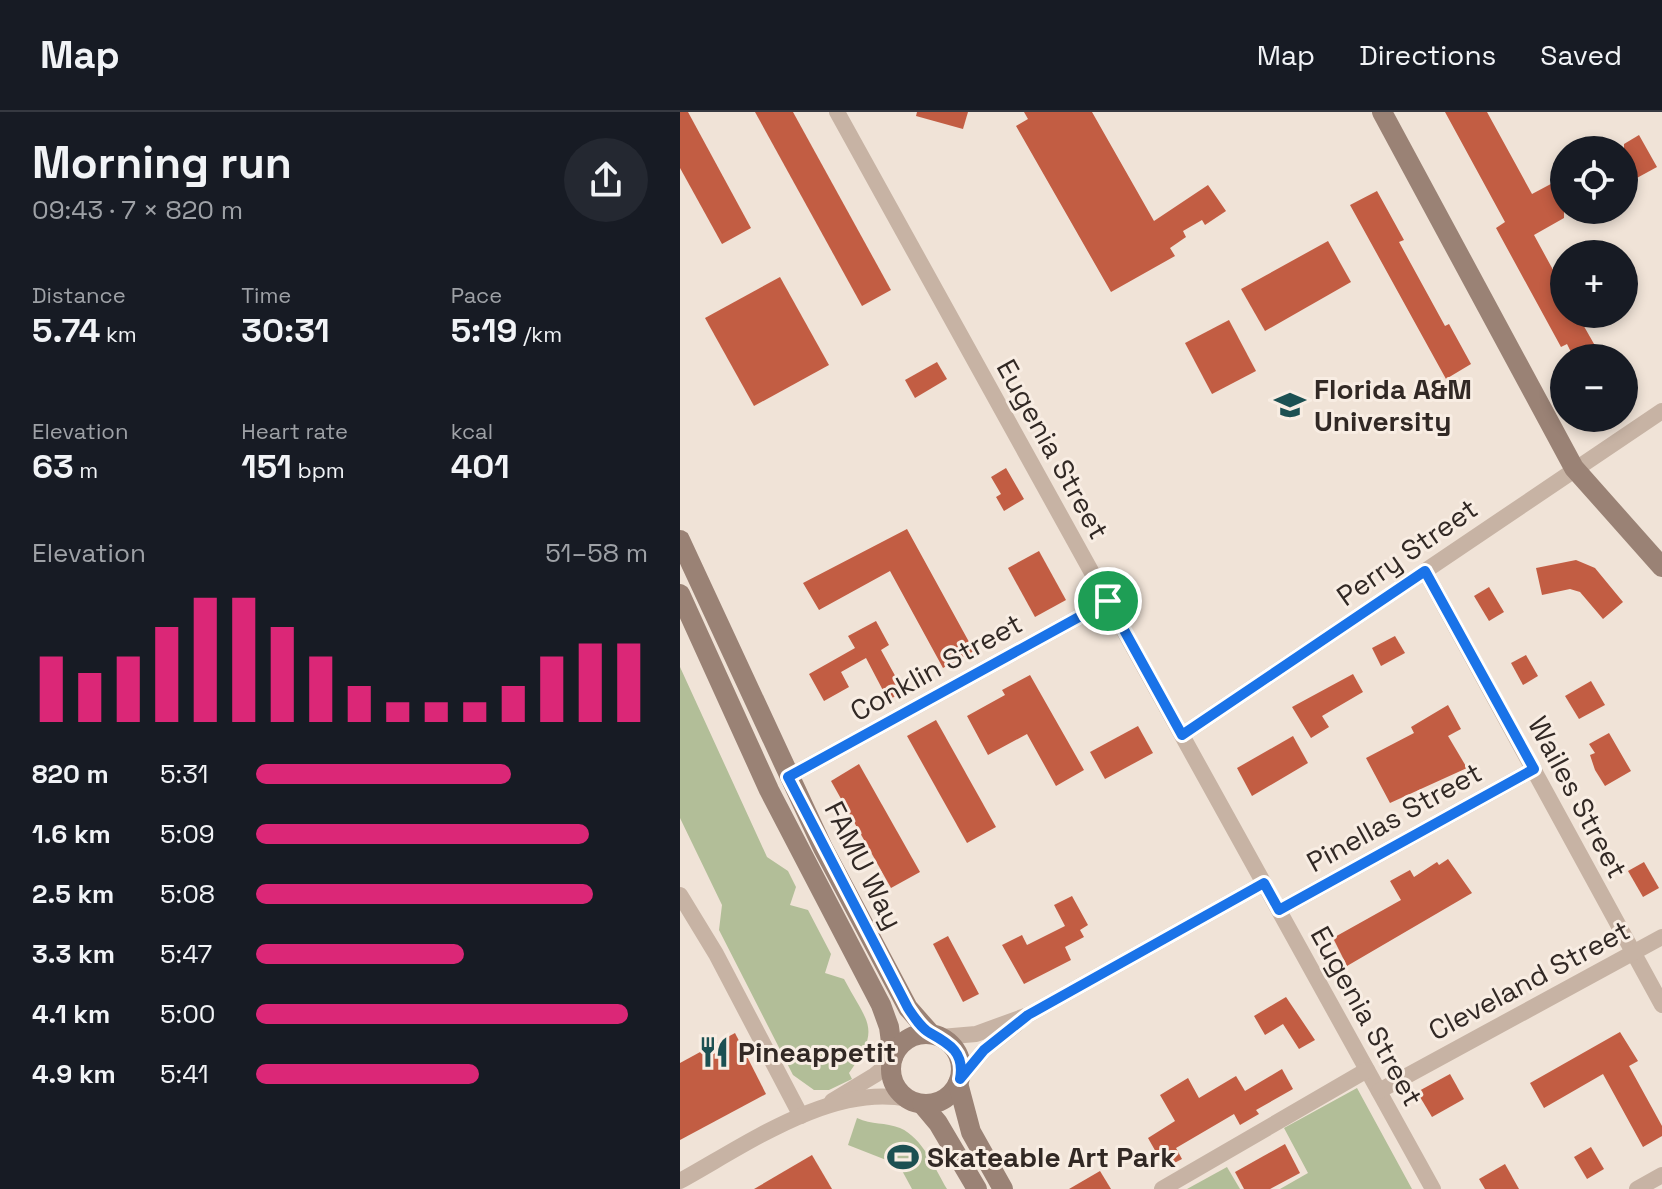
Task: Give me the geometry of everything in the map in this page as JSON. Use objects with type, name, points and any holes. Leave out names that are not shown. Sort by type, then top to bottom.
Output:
[{"type":"street","name":"Eugenia Street","points":[[837,112],[1433,1189]]},
{"type":"street","points":[[1382,112],[1574,468],[1662,567]]},
{"type":"street","name":"Perry Street","points":[[1182,735],[1662,411]]},
{"type":"street","name":"FAMU Way","points":[[680,540],[788,777],[908,1008],[957,1052],[959,1081],[971,1132],[1003,1189]]},
{"type":"street","name":"Wailes Street","points":[[1425,571],[1662,1005]]},
{"type":"street","name":"FAMU Way","points":[[680,594],[769,790],[881,1005],[889,1027],[895,1086],[948,1137],[977,1189]]},
{"type":"street","name":"Conklin Street","points":[[788,777],[1108,601]]},
{"type":"street","name":"Pinellas Street","points":[[1279,910],[1534,769]]},
{"type":"street","points":[[680,1181],[869,1079],[892,1059],[910,1037],[976,1034],[1028,1015],[1264,883]]},
{"type":"street","points":[[680,895],[716,954],[801,1116]]},
{"type":"street","name":"Cleveland Street","points":[[1379,1091],[1662,937]]},
{"type":"street","points":[[824,1106],[881,1098],[915,1102],[944,1099],[984,1050],[1028,1015]]},
{"type":"street","points":[[1162,1189],[1367,1070]]},
{"type":"street","points":[[1637,1189],[1662,1175]]},
{"type":"green space","points":[[680,667],[767,857],[788,871],[796,887],[790,905],[808,910],[831,954],[825,973],[844,979],[865,1017],[868,1026],[866,1046],[849,1073],[852,1079],[829,1090],[814,1090],[793,1075],[719,930],[722,905],[680,818]]},
{"type":"green space","points":[[1357,1088],[1412,1189],[1280,1189],[1308,1173],[1284,1128]]},
{"type":"green space","name":"Skateable Art Park","points":[[857,1118],[894,1126],[908,1133],[928,1155],[947,1189],[912,1189],[899,1165],[848,1145]]},
{"type":"green space","points":[[1227,1167],[1240,1189],[1187,1189]]},
{"type":"building","points":[[680,112],[688,112],[751,228],[722,244],[680,168]]},
{"type":"building","points":[[755,112],[793,112],[891,290],[862,306]]},
{"type":"building","points":[[917,112],[968,112],[963,129],[916,116]]},
{"type":"building","points":[[1024,112],[1092,112],[1154,221],[1208,185],[1226,211],[1205,225],[1202,220],[1183,231],[1186,237],[1170,248],[1175,256],[1111,292],[1016,126],[1028,119]]},
{"type":"building","points":[[1445,112],[1487,112],[1532,194],[1550,184],[1550,224],[1553,224],[1534,235],[1550,264],[1550,327],[1496,228],[1505,222]]},
{"type":"building","points":[[1639,135],[1657,167],[1638,177],[1638,136]]},
{"type":"building","points":[[1377,191],[1404,240],[1399,242],[1445,326],[1449,324],[1471,364],[1446,379],[1350,205]]},
{"type":"building","points":[[1328,241],[1351,282],[1265,331],[1241,289]]},
{"type":"building","points":[[780,277],[829,365],[754,406],[705,318]]},
{"type":"building","points":[[1229,320],[1256,371],[1212,394],[1185,343]]},
{"type":"building","points":[[1551,328],[1585,328],[1594,344],[1567,344],[1559,344]]},
{"type":"building","points":[[937,362],[947,379],[915,398],[905,380]]},
{"type":"building","points":[[1006,468],[1024,499],[1004,511],[996,497],[1001,494],[991,477]]},
{"type":"building","points":[[907,529],[974,651],[943,668],[890,571],[819,610],[803,583]]},
{"type":"building","points":[[1039,551],[1066,600],[1035,617],[1008,568]]},
{"type":"building","points":[[1576,560],[1595,568],[1623,602],[1603,619],[1580,592],[1570,589],[1542,595],[1536,568]]},
{"type":"building","points":[[1489,587],[1504,612],[1489,621],[1474,596]]},
{"type":"building","points":[[876,621],[889,645],[881,650],[904,692],[888,700],[866,658],[841,672],[849,687],[824,701],[809,674],[855,648],[848,636]]},
{"type":"building","points":[[1395,636],[1405,653],[1381,666],[1372,648]]},
{"type":"building","points":[[1526,655],[1538,676],[1523,685],[1511,663]]},
{"type":"building","points":[[1353,674],[1363,692],[1322,716],[1329,727],[1311,738],[1292,707]]},
{"type":"building","points":[[1030,675],[1084,770],[1056,786],[1027,734],[988,755],[967,716],[1005,695],[1002,690]]},
{"type":"building","points":[[1591,681],[1605,705],[1579,719],[1565,696]]},
{"type":"building","points":[[1448,705],[1461,729],[1448,736],[1467,768],[1390,803],[1366,758],[1414,733],[1411,727]]},
{"type":"building","points":[[936,720],[996,827],[967,843],[907,736]]},
{"type":"building","points":[[1138,726],[1153,753],[1105,779],[1090,752]]},
{"type":"building","points":[[1609,733],[1631,771],[1605,786],[1595,770],[1590,755],[1595,753],[1589,744]]},
{"type":"building","points":[[1293,736],[1308,763],[1252,796],[1237,768]]},
{"type":"building","points":[[859,764],[920,872],[891,888],[831,781]]},
{"type":"building","points":[[1448,859],[1472,893],[1347,966],[1333,938],[1401,900],[1390,881],[1410,870],[1414,877],[1437,862],[1439,865]]},
{"type":"building","points":[[1644,862],[1659,888],[1643,897],[1628,871]]},
{"type":"building","points":[[1072,896],[1088,925],[1080,930],[1084,937],[1065,947],[1071,960],[1024,984],[1002,945],[1022,935],[1027,945],[1065,926],[1054,905]]},
{"type":"building","points":[[948,936],[979,994],[963,1002],[933,944]]},
{"type":"building","points":[[1286,997],[1315,1040],[1299,1049],[1283,1024],[1265,1035],[1254,1016]]},
{"type":"building","points":[[1620,1032],[1638,1061],[1629,1066],[1662,1126],[1662,1136],[1643,1147],[1603,1074],[1544,1108],[1530,1083]]},
{"type":"building","points":[[735,1033],[766,1094],[680,1140],[680,1063]]},
{"type":"building","points":[[1282,1069],[1293,1089],[1256,1110],[1259,1114],[1240,1125],[1234,1114],[1176,1148],[1182,1159],[1165,1168],[1148,1138],[1175,1121],[1160,1095],[1188,1078],[1199,1098],[1236,1076],[1245,1091]]},
{"type":"building","points":[[1450,1074],[1464,1099],[1432,1117],[1417,1092]]},
{"type":"building","points":[[1285,1144],[1300,1173],[1270,1189],[1244,1189],[1235,1172]]},
{"type":"building","points":[[1591,1147],[1604,1169],[1587,1179],[1574,1157]]},
{"type":"building","points":[[812,1155],[832,1189],[754,1189]]},
{"type":"building","points":[[1505,1164],[1519,1189],[1485,1189],[1479,1179]]},
{"type":"building","points":[[1100,1171],[1111,1189],[1069,1189]]},
{"type":"place","name":"Florida A&M University","points":[[1290,405]]},
{"type":"place","name":"Pineappetit","points":[[714,1052]]},
{"type":"place","name":"Skateable Art Park","points":[[903,1157]]},
{"type":"route","points":[[1425,571],[1534,769],[1279,910],[1264,883],[1028,1015],[984,1050],[960,1079],[957,1052],[946,1040],[924,1029],[908,1008],[788,777],[1108,601],[1182,735],[1425,571]]}]
